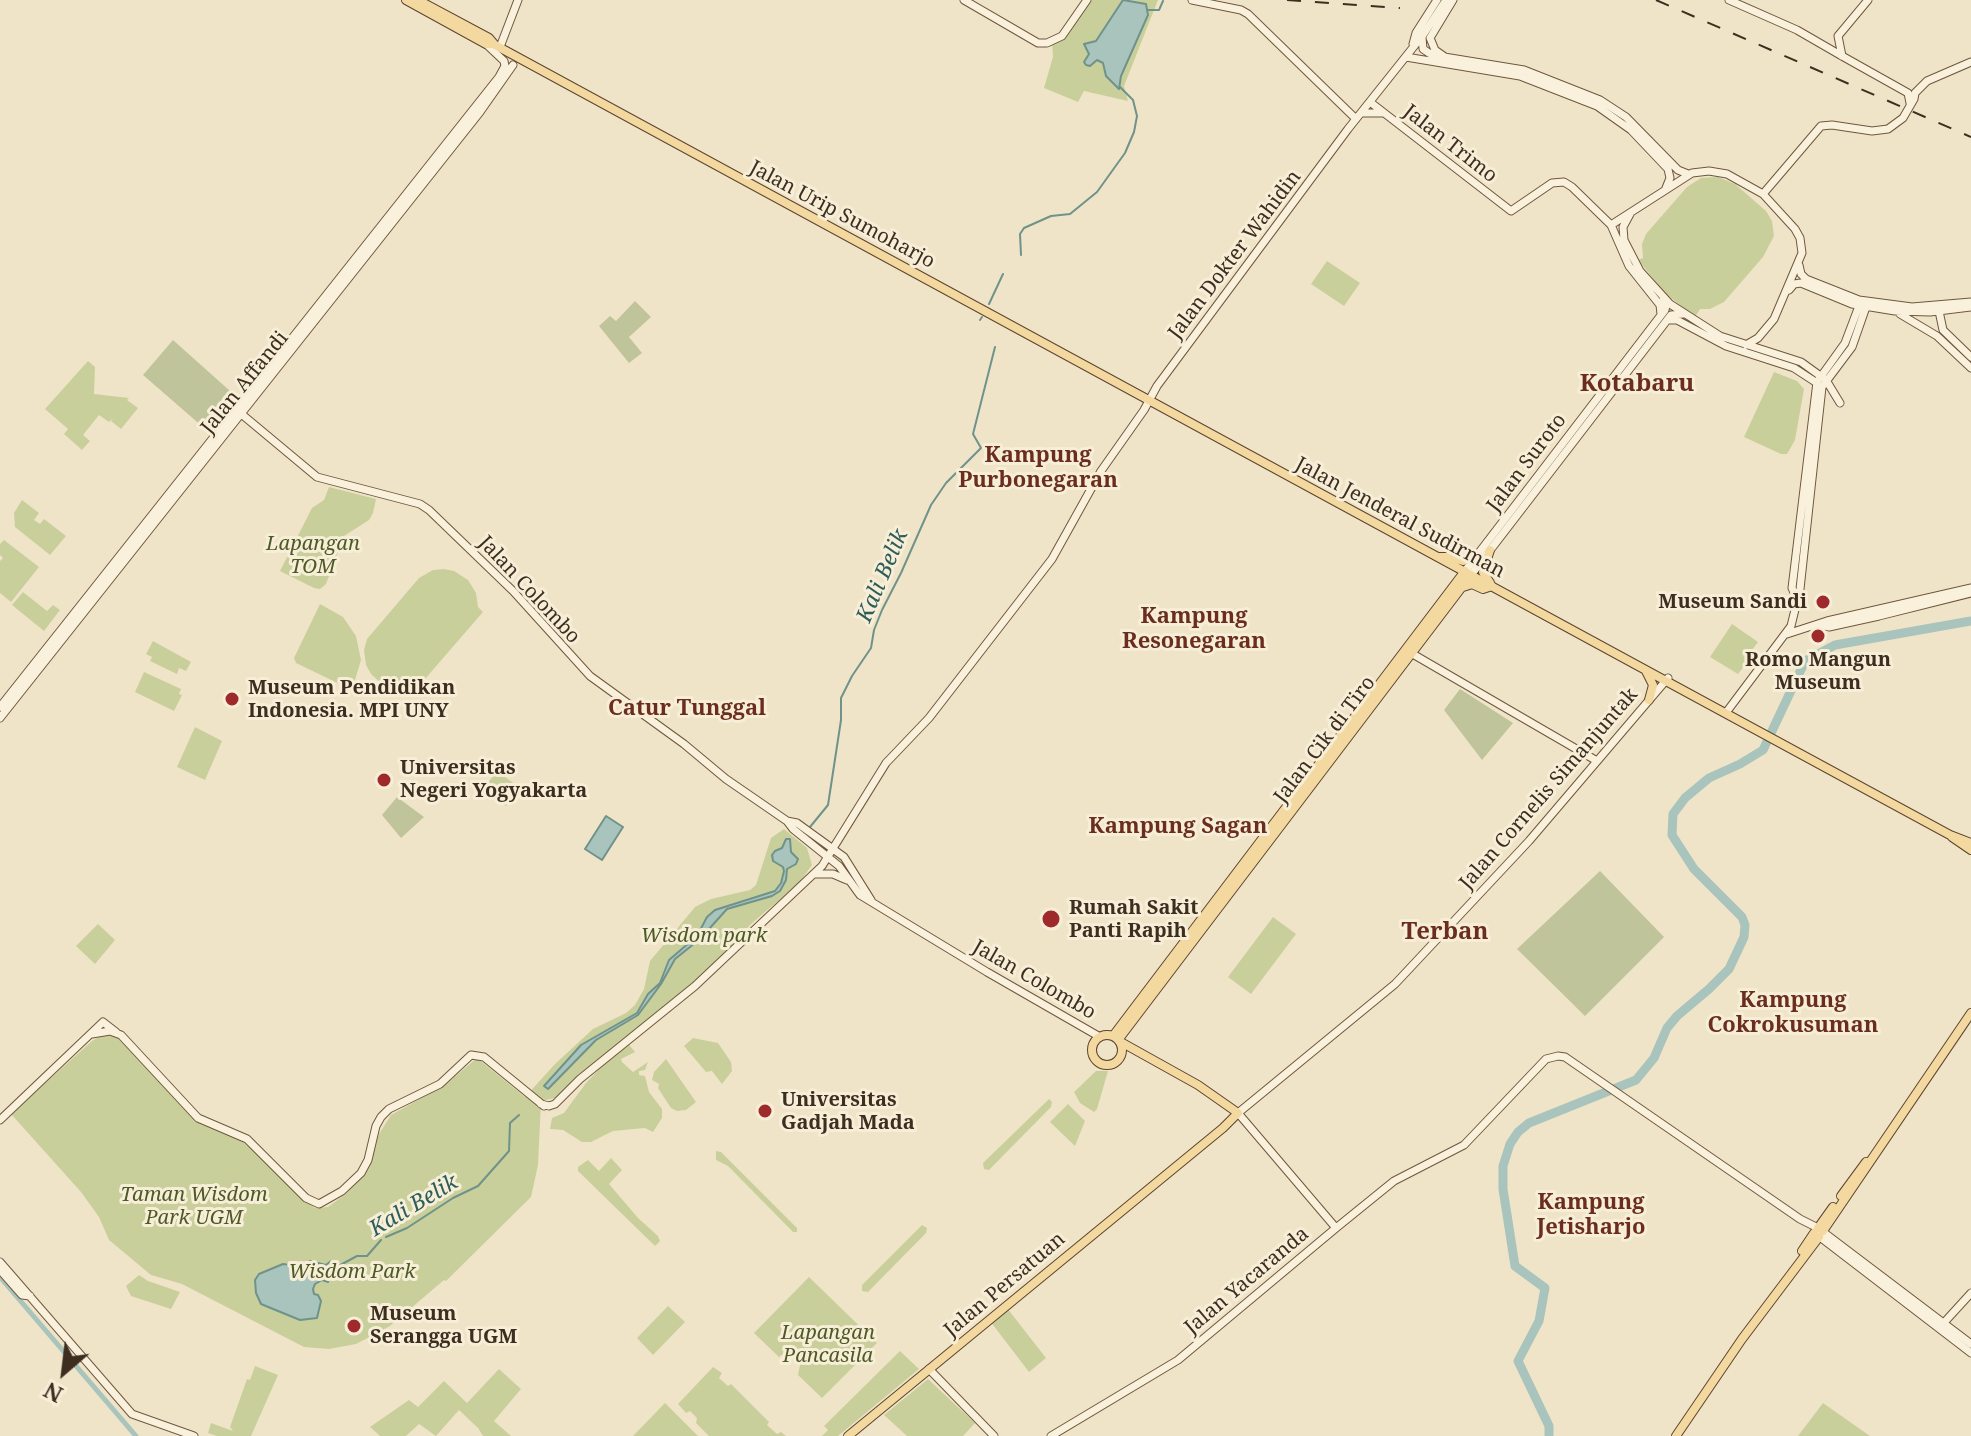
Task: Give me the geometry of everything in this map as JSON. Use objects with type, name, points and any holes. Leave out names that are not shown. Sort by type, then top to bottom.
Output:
[{"type":"main road","points":[[407,0],[497,47],[505,66],[499,77]]},
{"type":"main road","points":[[418,0],[487,37],[513,65],[528,62]]},
{"type":"main road","points":[[497,47],[518,0]]},
{"type":"main road","points":[[964,0],[1038,43],[1047,43],[1062,36],[1087,0]]},
{"type":"main road","points":[[1192,0],[1248,14],[1358,116],[1384,113]]},
{"type":"main road","points":[[1408,54],[1416,33],[1437,0]]},
{"type":"main road","points":[[1408,54],[1446,0]]},
{"type":"main road","points":[[1448,58],[1435,50],[1430,41],[1453,0]]},
{"type":"main road","points":[[1729,0],[1841,53],[1915,93]]},
{"type":"main road","points":[[1819,43],[1838,36],[1868,0]]},
{"type":"main road","points":[[1423,35],[1421,43],[1426,51],[1448,58],[1524,70],[1598,103],[1624,119],[1678,170],[1688,174]]},
{"type":"main road","points":[[1838,36],[1841,53],[1908,93],[1910,103]]},
{"type":"main road","name":"Jalan Urip Sumoharjo","points":[[497,47],[1149,401]]},
{"type":"main road","points":[[1408,54],[1520,76],[1598,103]]},
{"type":"main road","name":"Jalan Dokter Wahidin","points":[[121,1035],[198,1118],[247,1139],[306,1198],[319,1204],[342,1191],[361,1173],[368,1160],[376,1126],[387,1111],[440,1084],[471,1055],[484,1057],[541,1104],[553,1105],[580,1079],[695,986],[815,874],[886,763],[929,718],[1052,559],[1101,471],[1157,386],[1348,129],[1408,54]]},
{"type":"main road","points":[[1763,194],[1821,126],[1885,130],[1900,120],[1915,93],[1934,77],[1971,62]]},
{"type":"main road","name":"Jalan Affandi","points":[[0,707],[239,412],[499,77],[513,65]]},
{"type":"main road","name":"Jalan Affandi","points":[[427,173],[504,81],[513,65]]},
{"type":"main road","name":"Jalan Trimo","points":[[1370,102],[1511,211],[1552,183],[1564,182],[1611,225]]},
{"type":"main road","points":[[1643,136],[1669,171],[1670,178],[1664,190]]},
{"type":"main road","points":[[1821,381],[1677,320],[1663,318],[1661,307],[1631,271],[1611,225],[1688,174],[1709,171],[1727,174],[1763,194],[1798,233],[1802,247],[1799,272],[1806,279],[1859,300],[1912,307],[1971,305]]},
{"type":"main road","points":[[1634,211],[1623,227],[1624,240],[1640,271],[1663,297],[1706,333],[1796,360],[1821,381],[1840,403]]},
{"type":"main road","points":[[1746,345],[1768,328],[1799,263]]},
{"type":"main road","points":[[1787,292],[1794,284],[1801,283],[1863,306],[1895,311],[1939,311],[1971,305]]},
{"type":"main road","name":"Jalan Suroto","points":[[1468,573],[1490,550],[1663,318],[1666,307],[1663,297]]},
{"type":"main road","points":[[1728,710],[1786,634],[1793,617],[1796,598],[1792,588],[1821,381],[1848,345],[1863,306]]},
{"type":"main road","points":[[1895,311],[1941,338],[1971,368]]},
{"type":"main road","points":[[1939,311],[1943,331],[1971,357]]},
{"type":"main road","name":"Jalan Suroto","points":[[1663,318],[1674,313],[1683,314]]},
{"type":"main road","name":"Jalan Suroto","points":[[1468,573],[1476,555],[1618,377]]},
{"type":"main road","name":"Jalan Jenderal Sudirman","points":[[1149,401],[1788,745],[1950,835],[1971,850]]},
{"type":"main road","name":"Jalan Colombo","points":[[239,412],[317,477],[420,504],[429,510],[513,591],[590,676],[787,821],[839,866],[859,894],[1100,1037]]},
{"type":"main road","points":[[1461,589],[1472,584],[1483,589],[1493,586],[1483,573],[1490,550]]},
{"type":"main road","points":[[1439,557],[1449,556],[1463,561],[1476,555]]},
{"type":"main road","points":[[1449,593],[1448,586],[1454,577],[1452,570]]},
{"type":"main road","name":"Jalan Cik di Tiro","points":[[1408,651],[1461,589],[1468,573]]},
{"type":"main road","name":"Jalan Cik di Tiro","points":[[1117,1039],[1449,593],[1468,573]]},
{"type":"main road","name":"Jalan Affandi","points":[[0,718],[108,575]]},
{"type":"main road","points":[[1786,634],[1821,625],[1829,627],[1971,592]]},
{"type":"main road","points":[[1408,651],[1597,761]]},
{"type":"main road","points":[[1639,665],[1652,681],[1649,700]]},
{"type":"main road","points":[[1657,690],[1669,681]]},
{"type":"main road","name":"Jalan Jenderal Sudirman","points":[[1669,681],[1728,710],[1739,719]]},
{"type":"main road","name":"Jalan Cornelis Simanjuntak","points":[[1238,1113],[1395,984],[1529,841],[1657,690]]},
{"type":"main road","name":"Jalan Colombo","points":[[787,821],[797,823],[848,862],[871,900]]},
{"type":"main road","name":"Jalan Jenderal Sudirman","points":[[1950,835],[1971,843]]},
{"type":"main road","points":[[815,874],[833,874],[851,883]]},
{"type":"main road","points":[[1676,1436],[1971,1013]]},
{"type":"main road","points":[[0,1120],[103,1022],[121,1035]]},
{"type":"main road","points":[[92,1034],[110,1031],[121,1035]]},
{"type":"main road","points":[[1141,1053],[1121,1056],[1111,1065],[1096,1061],[1092,1048],[1100,1037],[1117,1039],[1213,1093],[1238,1113],[1336,1228]]},
{"type":"main road","points":[[1117,1039],[1122,1049],[1121,1056]]},
{"type":"main road","name":"Jalan Yacaranda","points":[[1051,1436],[1178,1360],[1394,1181],[1464,1145],[1546,1059],[1565,1057],[1819,1232]]},
{"type":"main road","name":"Jalan Persatuan","points":[[848,1436],[1238,1113]]},
{"type":"main road","points":[[1819,1232],[1866,1170],[1870,1159]]},
{"type":"main road","points":[[1819,1232],[1941,1326],[1971,1353]]},
{"type":"main road","points":[[0,1262],[132,1414],[194,1436]]},
{"type":"main road","points":[[0,1270],[22,1295],[30,1296]]},
{"type":"main road","points":[[1941,1326],[1971,1293]]},
{"type":"main road","points":[[1941,1326],[1971,1344]]},
{"type":"main road","points":[[928,1370],[994,1436]]},
{"type":"green space","points":[[1088,0],[1158,0],[1124,86],[1128,101],[1084,91],[1078,102],[1044,88],[1053,57],[1052,42]]},
{"type":"green space","points":[[1718,177],[1735,184],[1766,211],[1772,221],[1774,236],[1763,257],[1724,302],[1710,309],[1700,309],[1695,317],[1666,294],[1638,260],[1643,258],[1642,244],[1646,234],[1687,187],[1701,178]]},
{"type":"green space","points":[[1327,261],[1360,283],[1344,306],[1311,284]]},
{"type":"green space","points":[[635,301],[651,317],[629,337],[642,353],[629,363],[599,326],[610,316],[616,321]]},
{"type":"green space","points":[[173,340],[239,399],[211,434],[143,375]]},
{"type":"green space","points":[[88,361],[95,367],[94,394],[129,398],[127,400],[138,408],[121,429],[111,421],[113,418],[109,422],[99,415],[83,435],[90,441],[82,450],[64,434],[68,429],[45,409]]},
{"type":"green space","points":[[1774,372],[1797,381],[1804,389],[1795,440],[1787,454],[1744,437]]},
{"type":"green space","name":"Lapangan TOM","points":[[329,487],[376,499],[369,520],[344,536],[326,584],[320,589],[280,571],[312,508],[324,500]]},
{"type":"green space","points":[[22,500],[39,513],[34,520],[40,524],[44,519],[66,536],[50,555],[15,527],[14,513]]},
{"type":"green space","points":[[4,540],[39,567],[11,602],[0,593],[0,561],[3,558],[0,544]]},
{"type":"green space","points":[[444,569],[468,580],[476,593],[478,607],[483,612],[412,694],[405,689],[383,685],[366,665],[364,650],[367,639],[419,578],[433,570]]},
{"type":"green space","points":[[23,592],[47,611],[53,605],[60,610],[44,631],[12,605]]},
{"type":"green space","points":[[320,604],[343,617],[356,636],[361,660],[352,690],[296,663],[294,658]]},
{"type":"green space","points":[[1732,624],[1758,642],[1738,674],[1710,657]]},
{"type":"green space","points":[[153,641],[191,662],[186,671],[179,668],[177,674],[150,661],[152,657],[146,654]]},
{"type":"green space","points":[[144,672],[181,689],[179,694],[182,695],[174,711],[135,692]]},
{"type":"green space","points":[[1460,689],[1513,723],[1482,760],[1444,710]]},
{"type":"green space","points":[[195,727],[222,741],[205,780],[177,767]]},
{"type":"green space","points":[[497,771],[520,788],[506,806],[483,789]]},
{"type":"green space","points":[[397,797],[424,817],[401,838],[382,815]]},
{"type":"green space","name":"Taman Wisdom Park UGM","points":[[784,829],[807,848],[812,865],[799,883],[751,924],[706,973],[665,1009],[579,1074],[555,1098],[541,1101],[538,1165],[531,1197],[446,1281],[390,1326],[356,1344],[329,1349],[304,1347],[182,1284],[151,1275],[109,1240],[99,1217],[81,1192],[11,1114],[92,1041],[107,1032],[118,1037],[202,1124],[237,1138],[252,1149],[315,1208],[328,1207],[347,1193],[366,1171],[379,1134],[391,1115],[445,1085],[477,1058],[525,1097],[593,1029],[626,1013],[635,1005],[644,989],[650,961],[695,907],[711,899],[750,890],[756,885],[771,838]]},
{"type":"green space","points":[[1600,871],[1664,937],[1585,1016],[1517,949]]},
{"type":"green space","points":[[1273,917],[1296,934],[1251,994],[1228,977]]},
{"type":"green space","points":[[98,924],[115,940],[95,964],[76,946]]},
{"type":"green space","points":[[693,1038],[718,1043],[731,1062],[732,1071],[722,1084],[712,1071],[706,1072],[684,1046]]},
{"type":"green space","points":[[626,1041],[635,1052],[621,1059],[622,1062],[633,1072],[648,1062],[639,1075],[645,1076],[649,1092],[662,1109],[662,1118],[653,1132],[645,1128],[613,1131],[591,1142],[582,1142],[563,1130],[550,1129],[552,1118],[564,1113],[586,1083]]},
{"type":"green space","points":[[666,1059],[696,1102],[686,1110],[671,1108],[658,1088],[659,1084],[652,1080],[654,1072]]},
{"type":"green space","points":[[1096,1071],[1108,1071],[1094,1112],[1080,1103],[1074,1092]]},
{"type":"green space","points":[[1049,1099],[1051,1107],[989,1170],[984,1169],[983,1163]]},
{"type":"green space","points":[[1068,1104],[1085,1121],[1075,1146],[1050,1122]]},
{"type":"green space","points":[[716,1151],[721,1152],[797,1228],[797,1232],[793,1232],[728,1166],[716,1160]]},
{"type":"green space","points":[[611,1158],[622,1170],[609,1184],[658,1236],[660,1241],[655,1246],[578,1171],[578,1167],[588,1160],[599,1171]]},
{"type":"green space","points":[[922,1225],[927,1228],[926,1233],[868,1292],[862,1291],[862,1285]]},
{"type":"green space","points":[[139,1275],[180,1292],[171,1309],[131,1296],[126,1286]]},
{"type":"green space","name":"Lapangan Pancasila","points":[[809,1277],[877,1343],[822,1398],[798,1375],[800,1365],[796,1357],[785,1353],[779,1357],[754,1333]]},
{"type":"green space","points":[[668,1306],[685,1322],[653,1355],[637,1338]]},
{"type":"green space","points":[[1007,1308],[1046,1358],[1029,1372],[990,1321]]},
{"type":"green space","points":[[900,1351],[919,1369],[838,1436],[822,1436],[828,1430],[824,1426]]},
{"type":"green space","points":[[255,1366],[278,1375],[251,1436],[208,1433],[211,1423],[233,1431],[230,1427],[247,1379],[250,1380]]},
{"type":"green space","points":[[713,1367],[722,1373],[719,1378],[728,1386],[731,1384],[769,1422],[767,1425],[777,1434],[781,1432],[786,1436],[709,1436],[696,1423],[697,1418],[690,1411],[686,1413],[678,1404]]},
{"type":"green space","points":[[499,1369],[521,1389],[494,1421],[511,1436],[483,1436],[459,1410],[436,1436],[419,1424],[406,1436],[380,1436],[370,1427],[409,1400],[418,1407],[444,1381],[467,1403]]},
{"type":"green space","points":[[928,1379],[975,1423],[963,1436],[907,1436],[884,1415]]},
{"type":"green space","points":[[665,1403],[698,1436],[633,1436]]},
{"type":"green space","points":[[1823,1403],[1870,1436],[1798,1436]]},
{"type":"water","points":[[1123,0],[1146,4],[1148,15],[1121,76],[1119,89],[1106,76],[1103,63],[1097,60],[1090,66],[1086,65],[1084,62],[1089,54],[1084,44],[1096,41]]},
{"type":"water","points":[[606,816],[623,827],[602,860],[585,849]]},
{"type":"water","points":[[786,839],[790,839],[791,852],[798,859],[787,869],[780,891],[727,909],[700,939],[675,959],[661,984],[638,1015],[596,1040],[548,1089],[544,1086],[581,1045],[637,1013],[648,994],[660,983],[669,960],[697,936],[707,917],[715,910],[775,891],[784,871],[773,861],[772,855],[782,848]]},
{"type":"water","points":[[310,1261],[326,1265],[331,1261],[333,1269],[328,1282],[322,1280],[313,1289],[321,1301],[317,1318],[300,1320],[261,1304],[255,1280],[259,1274],[283,1264],[297,1266],[298,1271],[310,1269]]},
{"type":"waterway","name":"Kali Belik","points":[[1147,10],[1159,10],[1163,1]]},
{"type":"waterway","name":"Kali Belik","points":[[1021,255],[1020,234],[1024,228],[1051,216],[1070,214],[1097,192],[1125,153],[1137,116],[1133,100],[1120,87]]},
{"type":"waterway","name":"Kali Belik","points":[[989,304],[1003,274]]},
{"type":"waterway","name":"Kali Belik","points":[[810,827],[828,805],[841,720],[841,698],[871,648],[882,610],[931,505],[946,483],[981,448],[973,434],[995,347]]},
{"type":"waterway","points":[[1549,1436],[1549,1426],[1518,1361],[1539,1321],[1545,1288],[1515,1266],[1503,1189],[1503,1166],[1510,1144],[1529,1123],[1636,1080],[1654,1058],[1667,1028],[1677,1016],[1729,969],[1744,937],[1745,925],[1742,917],[1694,869],[1672,835],[1673,814],[1685,798],[1709,778],[1763,750],[1805,661],[1835,645],[1971,621]]},
{"type":"waterway","name":"Kali Belik","points":[[386,1237],[478,1186],[509,1151],[510,1123],[519,1115]]},
{"type":"waterway","name":"Kali Belik","points":[[333,1269],[357,1256],[367,1256],[381,1240]]},
{"type":"waterway","points":[[0,1277],[136,1436]]},
{"type":"railway","points":[[1287,0],[1400,8]]},
{"type":"railway","points":[[1656,0],[1971,137]]},
{"type":"place","name":"Museum Sandi","points":[[1823,602]]},
{"type":"place","name":"Romo Mangun Museum","points":[[1818,636]]},
{"type":"place","name":"Museum Pendidikan Indonesia. MPI UNY","points":[[232,699]]},
{"type":"place","name":"Universitas Negeri Yogyakarta","points":[[384,780]]},
{"type":"place","name":"Rumah Sakit Panti Rapih","points":[[1051,919]]},
{"type":"place","name":"Universitas Gadjah Mada","points":[[765,1111]]},
{"type":"place","name":"Museum Serangga UGM","points":[[354,1326]]},
{"type":"district","name":"Kotabaru","points":[[1637,384]]},
{"type":"district","name":"Kampung Purbonegaran","points":[[1038,468]]},
{"type":"district","name":"Kampung Resonegaran","points":[[1194,630]]},
{"type":"district","name":"Catur Tunggal","points":[[687,709]]},
{"type":"district","name":"Kampung Sagan","points":[[1178,827]]},
{"type":"district","name":"Terban","points":[[1445,932]]},
{"type":"district","name":"Kampung Cokrokusuman","points":[[1793,1014]]},
{"type":"district","name":"Kampung Jetisharjo","points":[[1591,1216]]},
{"type":"park label","name":"Wisdom park","points":[[704,936]]},
{"type":"park label","name":"Wisdom Park","points":[[352,1272]]}]
